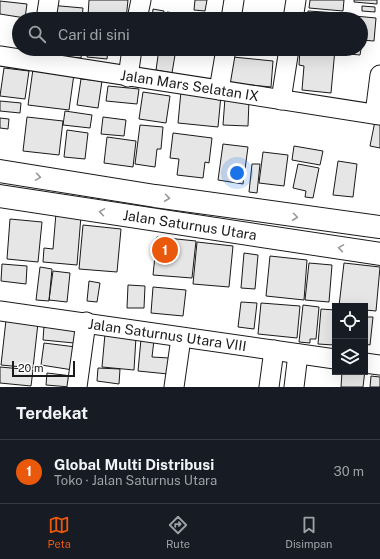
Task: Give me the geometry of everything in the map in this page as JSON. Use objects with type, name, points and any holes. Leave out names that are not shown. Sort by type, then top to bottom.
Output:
[{"type":"street","points":[[47,12],[49,0]]},
{"type":"street","points":[[138,12],[140,0]]},
{"type":"street","points":[[232,12],[234,0]]},
{"type":"street","points":[[294,12],[296,0]]},
{"type":"street","name":"Jalan Mars Selatan IX","points":[[0,56],[42,56],[128,77],[377,114]]},
{"type":"street","points":[[128,77],[131,56]]},
{"type":"street","points":[[219,90],[225,56]]},
{"type":"street","points":[[281,100],[288,56]]},
{"type":"street","points":[[377,114],[380,75]]},
{"type":"street","name":"Jalan Saturnus Utara","points":[[0,171],[155,196],[380,227]]},
{"type":"street","name":"Jalan Saturnus Utara","points":[[0,196],[380,254]]},
{"type":"street","name":"Jalan Saturnus Utara VIII","points":[[0,311],[86,322],[181,338],[332,359]]},
{"type":"street","points":[[77,387],[86,322]]},
{"type":"street","points":[[174,387],[181,338]]},
{"type":"street","points":[[269,387],[274,350]]},
{"type":"street","points":[[294,387],[298,354]]},
{"type":"street","points":[[368,363],[380,365]]},
{"type":"building","points":[[89,0],[128,0],[127,12],[88,12]]},
{"type":"building","points":[[195,0],[207,0],[205,11],[194,10]]},
{"type":"building","points":[[310,0],[344,0],[343,11],[309,8]]},
{"type":"building","points":[[354,0],[377,0],[377,4],[354,2]]},
{"type":"building","points":[[0,1],[27,4],[26,12],[12,12],[12,16],[0,14]]},
{"type":"building","points":[[49,5],[83,8],[83,12],[48,12]]},
{"type":"building","points":[[362,6],[375,7],[375,12],[362,11]]},
{"type":"building","points":[[153,9],[164,11],[164,12],[153,12]]},
{"type":"building","points":[[368,17],[376,18],[374,41],[368,41]]},
{"type":"building","points":[[58,56],[81,56],[81,58]]},
{"type":"building","points":[[87,56],[107,56],[107,59]]},
{"type":"building","points":[[158,56],[175,56],[172,73],[156,70]]},
{"type":"building","points":[[300,56],[334,56],[331,93],[302,90],[304,66],[299,65]]},
{"type":"building","points":[[233,57],[273,61],[271,87],[230,83]]},
{"type":"building","points":[[4,68],[29,71],[25,99],[0,96]]},
{"type":"building","points":[[33,69],[74,74],[69,110],[28,105]]},
{"type":"building","points":[[81,79],[102,81],[98,108],[77,105]]},
{"type":"building","points":[[108,86],[139,89],[137,104],[106,101]]},
{"type":"building","points":[[181,91],[221,95],[218,127],[178,123]]},
{"type":"building","points":[[143,92],[170,96],[166,123],[139,119]]},
{"type":"building","points":[[225,98],[249,100],[248,126],[223,125]]},
{"type":"building","points":[[0,101],[21,103],[20,113],[0,111]]},
{"type":"building","points":[[65,111],[92,115],[90,128],[63,125]]},
{"type":"building","points":[[27,117],[63,121],[59,155],[23,151]]},
{"type":"building","points":[[103,117],[126,120],[124,136],[101,134]]},
{"type":"building","points":[[0,118],[9,119],[8,129],[0,128]]},
{"type":"building","points":[[375,121],[380,122],[380,148],[370,146]]},
{"type":"building","points":[[140,125],[163,127],[161,149],[157,149],[155,167],[135,164]]},
{"type":"building","points":[[67,130],[88,133],[85,159],[64,157]]},
{"type":"building","points":[[173,133],[212,138],[209,163],[205,162],[203,178],[177,175],[179,159],[170,158]]},
{"type":"building","points":[[107,137],[136,141],[133,167],[104,163]]},
{"type":"building","points":[[223,144],[248,147],[243,184],[218,180]]},
{"type":"building","points":[[294,146],[323,151],[320,165],[292,160]]},
{"type":"building","points":[[263,152],[288,155],[284,186],[259,183]]},
{"type":"building","points":[[338,161],[357,164],[353,197],[333,195]]},
{"type":"building","points":[[252,164],[260,164],[257,193],[249,192]]},
{"type":"building","points":[[298,164],[319,168],[313,198],[305,197],[306,191],[293,188]]},
{"type":"building","points":[[56,213],[81,216],[77,265],[43,262],[44,248],[53,249]]},
{"type":"building","points":[[10,219],[42,222],[38,262],[7,259]]},
{"type":"building","points":[[83,225],[121,229],[117,272],[79,269]]},
{"type":"building","points":[[157,237],[196,241],[192,278],[153,275]]},
{"type":"building","points":[[197,242],[233,246],[229,287],[193,284]]},
{"type":"building","points":[[244,253],[258,255],[255,289],[241,288]]},
{"type":"building","points":[[270,256],[307,260],[304,300],[266,296]]},
{"type":"building","points":[[309,263],[332,265],[329,302],[305,300]]},
{"type":"building","points":[[344,263],[380,267],[376,311],[368,310],[368,303],[339,303]]},
{"type":"building","points":[[2,264],[27,266],[26,284],[1,281]]},
{"type":"building","points":[[40,267],[52,269],[49,301],[36,300]]},
{"type":"building","points":[[53,271],[70,273],[67,302],[49,300]]},
{"type":"building","points":[[89,281],[100,283],[97,302],[87,301]]},
{"type":"building","points":[[128,285],[145,286],[144,308],[127,308]]},
{"type":"building","points":[[153,287],[186,290],[183,316],[151,313]]},
{"type":"building","points":[[241,302],[257,303],[254,329],[238,327]]},
{"type":"building","points":[[261,303],[300,306],[297,338],[258,334]]},
{"type":"building","points":[[303,305],[319,307],[316,339],[310,339],[310,343],[299,342]]},
{"type":"building","points":[[321,309],[332,310],[332,345],[318,344]]},
{"type":"building","points":[[368,317],[373,317],[370,345],[368,345]]},
{"type":"building","points":[[6,320],[38,323],[33,368],[1,365]]},
{"type":"building","points":[[44,326],[76,328],[74,343],[43,340]]},
{"type":"building","points":[[105,334],[136,337],[134,370],[102,367]]},
{"type":"building","points":[[141,339],[154,340],[152,357],[169,358],[168,374],[138,371]]},
{"type":"building","points":[[44,343],[76,347],[73,370],[41,365]]},
{"type":"building","points":[[0,367],[33,370],[31,386],[0,383]]},
{"type":"building","points":[[98,368],[120,369],[119,384],[97,381]]},
{"type":"building","points":[[47,373],[72,376],[70,387],[46,385]]},
{"type":"building","points":[[342,375],[365,375],[363,387],[341,387]]},
{"type":"building","points":[[371,376],[380,377],[380,387],[370,387]]},
{"type":"place","name":"Global Multi Distribusi","points":[[165,250]]}]
